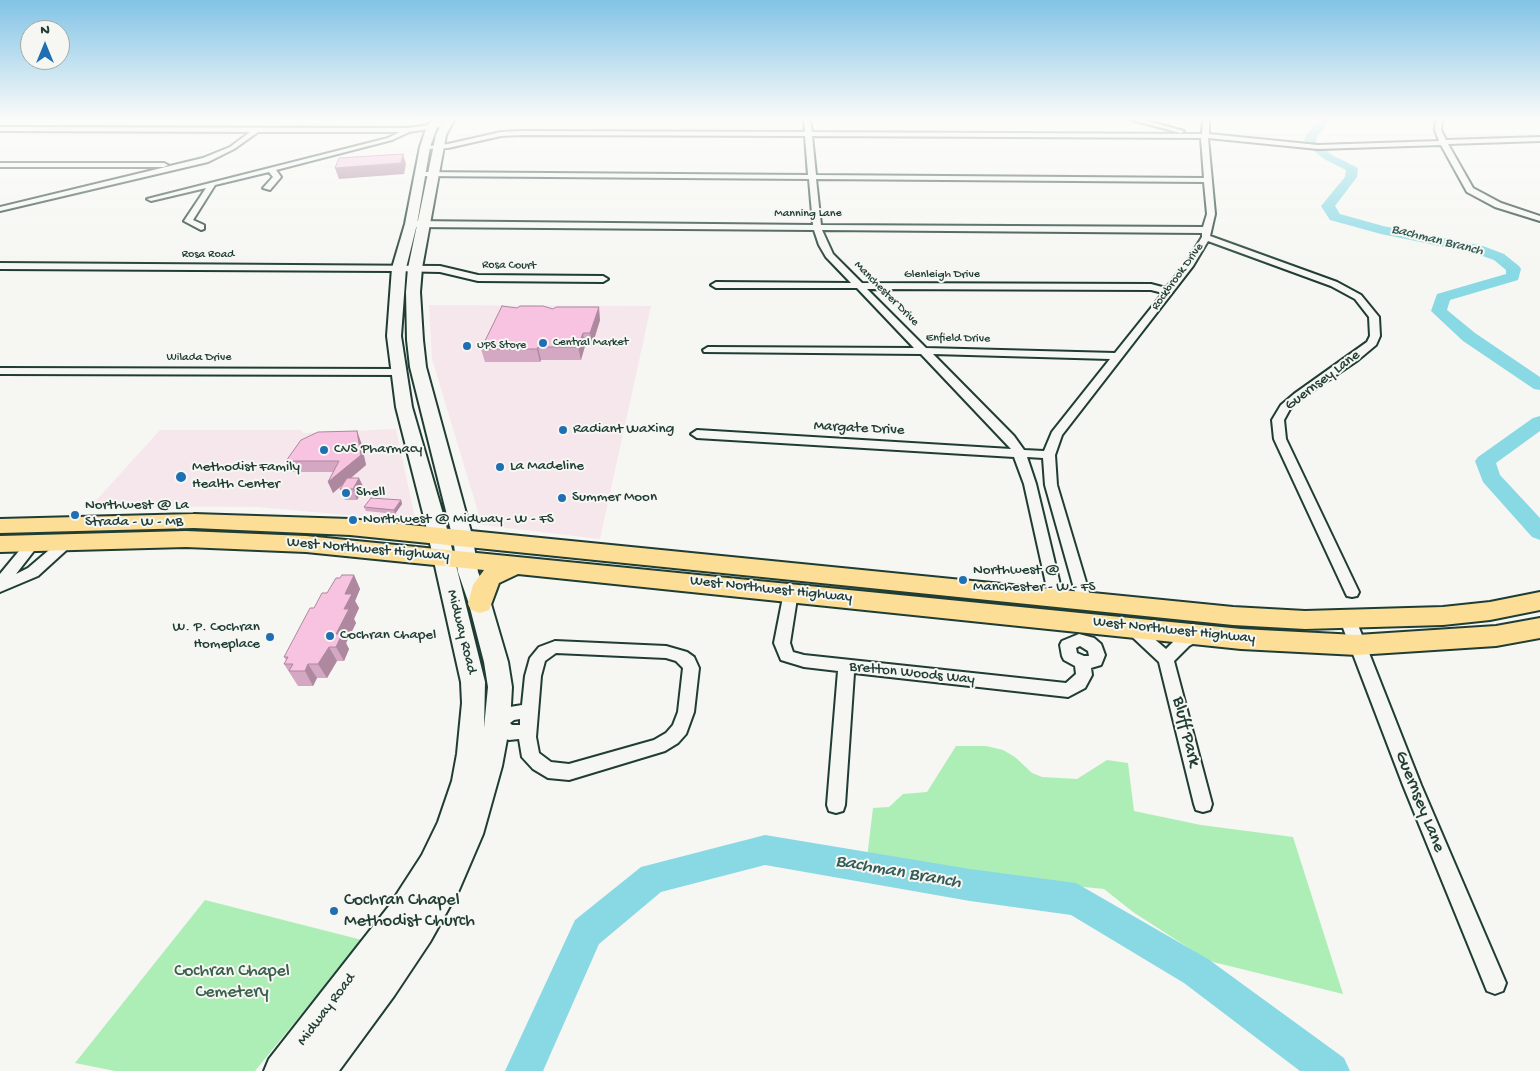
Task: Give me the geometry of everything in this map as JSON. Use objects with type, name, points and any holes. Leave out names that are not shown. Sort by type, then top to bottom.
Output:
[{"type":"main road","name":"Midway Road","points":[[281,1071],[399,916],[432,865],[451,825],[465,781],[500,687],[480,604],[468,572],[452,548],[410,433],[398,372],[394,317],[399,268],[411,224],[419,170]]},
{"type":"main road","name":"Midway Road","points":[[318,1071],[383,984],[419,931],[449,880],[469,834],[490,766],[486,724],[473,682],[433,428],[418,367],[413,317],[415,268],[425,224],[434,170]]},
{"type":"main road","points":[[398,372],[418,367]]},
{"type":"main road","points":[[410,433],[433,428]]},
{"type":"main road","points":[[99,541],[126,534],[181,529],[194,521]]},
{"type":"main road","name":"West Northwest Highway","points":[[0,526],[194,521],[286,523],[452,548],[524,565],[1079,620],[1198,634],[1358,645],[1463,640],[1539,629]]},
{"type":"main road","points":[[33,543],[49,525]]},
{"type":"main road","name":"West Northwest Highway","points":[[0,544],[245,540],[452,548],[1056,597]]},
{"type":"main road","points":[[480,604],[485,585],[491,577],[502,570],[524,565]]},
{"type":"main road","points":[[1056,597],[1079,620]]},
{"type":"main road","name":"West Northwest Highway","points":[[1079,620],[1233,616],[1348,620],[1443,616],[1539,601]]},
{"type":"street","points":[[0,209],[166,170]]},
{"type":"street","points":[[150,199],[272,170],[276,177],[267,188]]},
{"type":"street","name":"Manchester Drive","points":[[811,170],[817,227],[829,255],[995,421],[1019,452]]},
{"type":"street","name":"Rockbrook Drive","points":[[1079,620],[1051,485],[1049,455],[1056,435],[1190,264],[1206,234],[1211,214],[1207,170]]},
{"type":"street","points":[[1459,170],[1470,190],[1498,206],[1540,219]]},
{"type":"street","points":[[418,174],[1208,180]]},
{"type":"street","points":[[201,227],[188,220],[212,184]]},
{"type":"street","name":"Manning Lane","points":[[411,224],[817,227],[1206,234]]},
{"type":"street","name":"Guernsey Lane","points":[[1206,234],[1334,284],[1358,297],[1374,317],[1375,336],[1372,343],[1354,358],[1298,396],[1285,407],[1278,420],[1280,439],[1352,592]]},
{"type":"street","name":"Rosa Road","points":[[0,266],[415,268]]},
{"type":"street","name":"Rosa Court","points":[[415,268],[440,269],[478,278],[603,279]]},
{"type":"street","name":"Glenleigh Drive","points":[[716,285],[1151,287],[1168,291]]},
{"type":"street","name":"Enfield Drive","points":[[708,350],[924,351],[1118,356]]},
{"type":"street","name":"Wilada Drive","points":[[0,371],[398,372]]},
{"type":"street","name":"Margate Drive","points":[[697,434],[848,445],[1019,452]]},
{"type":"street","points":[[1049,455],[1019,452],[1030,484],[1056,597]]},
{"type":"street","points":[[0,585],[33,572],[67,542]]},
{"type":"street","points":[[0,585],[33,543]]},
{"type":"street","name":"Bretton Woods Way","points":[[791,592],[782,643],[787,656],[846,667],[1068,690],[1079,683],[1084,675],[1082,663],[1073,659],[1068,652],[1068,645],[1079,620]]},
{"type":"street","name":"Guernsey Lane","points":[[1348,620],[1412,785],[1495,983]]},
{"type":"street","points":[[1131,627],[1166,660],[1184,642],[1198,634]]},
{"type":"street","points":[[555,647],[666,652],[681,656],[688,661],[691,668],[686,712],[680,729],[672,738],[659,746],[597,765],[569,772],[548,770],[531,756],[528,747],[529,711],[534,668],[538,658],[545,651],[555,647]]},
{"type":"street","name":"Bluff Park","points":[[1166,660],[1203,804]]},
{"type":"street","points":[[836,805],[846,667]]},
{"type":"street","points":[[486,724],[510,712],[529,711]]},
{"type":"street","points":[[486,724],[509,733],[527,731]]},
{"type":"shaded area","points":[[429,305],[651,306],[600,539],[482,525],[432,359]]},
{"type":"shaded area","points":[[396,429],[415,518],[414,521],[257,507],[91,506],[160,430],[301,430],[303,433]]},
{"type":"green space","points":[[956,746],[986,746],[1003,750],[1015,757],[1032,773],[1042,777],[1077,779],[1107,760],[1128,763],[1134,811],[1201,825],[1293,837],[1343,994],[1209,961],[1133,912],[1104,889],[947,873],[867,858],[873,808],[889,807],[903,794],[927,792]]},
{"type":"green space","name":"Cochran Chapel Cemetery","points":[[205,900],[362,940],[255,1071],[115,1071],[75,1063]]},
{"type":"building","name":"Central Market","points":[[502,306],[517,308],[520,306],[543,306],[553,309],[556,307],[599,307],[590,333],[583,333],[578,347],[481,349]]},
{"type":"building","points":[[357,431],[361,455],[328,482],[339,461],[286,461],[301,440],[318,432]]},
{"type":"building","points":[[347,478],[359,478],[353,489],[340,489]]},
{"type":"building","points":[[371,498],[401,500],[394,510],[364,507]]},
{"type":"building","points":[[342,575],[354,575],[345,594],[352,594],[344,609],[349,609],[336,634],[342,634],[336,647],[329,647],[318,664],[308,664],[305,671],[289,671],[293,664],[284,664],[288,657],[284,657],[310,608],[314,608],[322,593],[327,593],[336,578],[340,578]]},
{"type":"waterway","name":"Bachman Branch","points":[[1352,170],[1351,177],[1328,206],[1335,217],[1381,230],[1478,249],[1499,257],[1514,269],[1513,277],[1443,297],[1439,311],[1469,337],[1540,385]]},
{"type":"waterway","name":"Bachman Branch","points":[[1540,422],[1485,461],[1490,477],[1540,532]]},
{"type":"waterway","name":"Bachman Branch","points":[[524,1071],[587,932],[652,878],[765,850],[970,885],[1076,899],[1196,971],[1331,1071]]},
{"type":"place","name":"Central Market","points":[[543,343]]},
{"type":"place","name":"UPS Store","points":[[467,346]]},
{"type":"place","name":"Radiant Waxing","points":[[563,430]]},
{"type":"place","name":"CVS Pharmacy","points":[[324,450]]},
{"type":"place","name":"La Madeline","points":[[500,467]]},
{"type":"place","name":"Methodist Family Health Center","points":[[181,477]]},
{"type":"place","name":"Shell","points":[[346,493]]},
{"type":"place","name":"Summer Moon","points":[[562,498]]},
{"type":"place","name":"Northwest @ La Strada - W - MB","points":[[75,515]]},
{"type":"place","name":"Northwest @ Midway - W - FS","points":[[353,520]]},
{"type":"place","name":"Northwest @ Manchester - W - FS","points":[[963,580]]},
{"type":"place","name":"Cochran Chapel","points":[[330,636]]},
{"type":"place","name":"W. P. Cochran Homeplace","points":[[270,637]]},
{"type":"place","name":"Cochran Chapel Methodist Church","points":[[334,911]]}]
